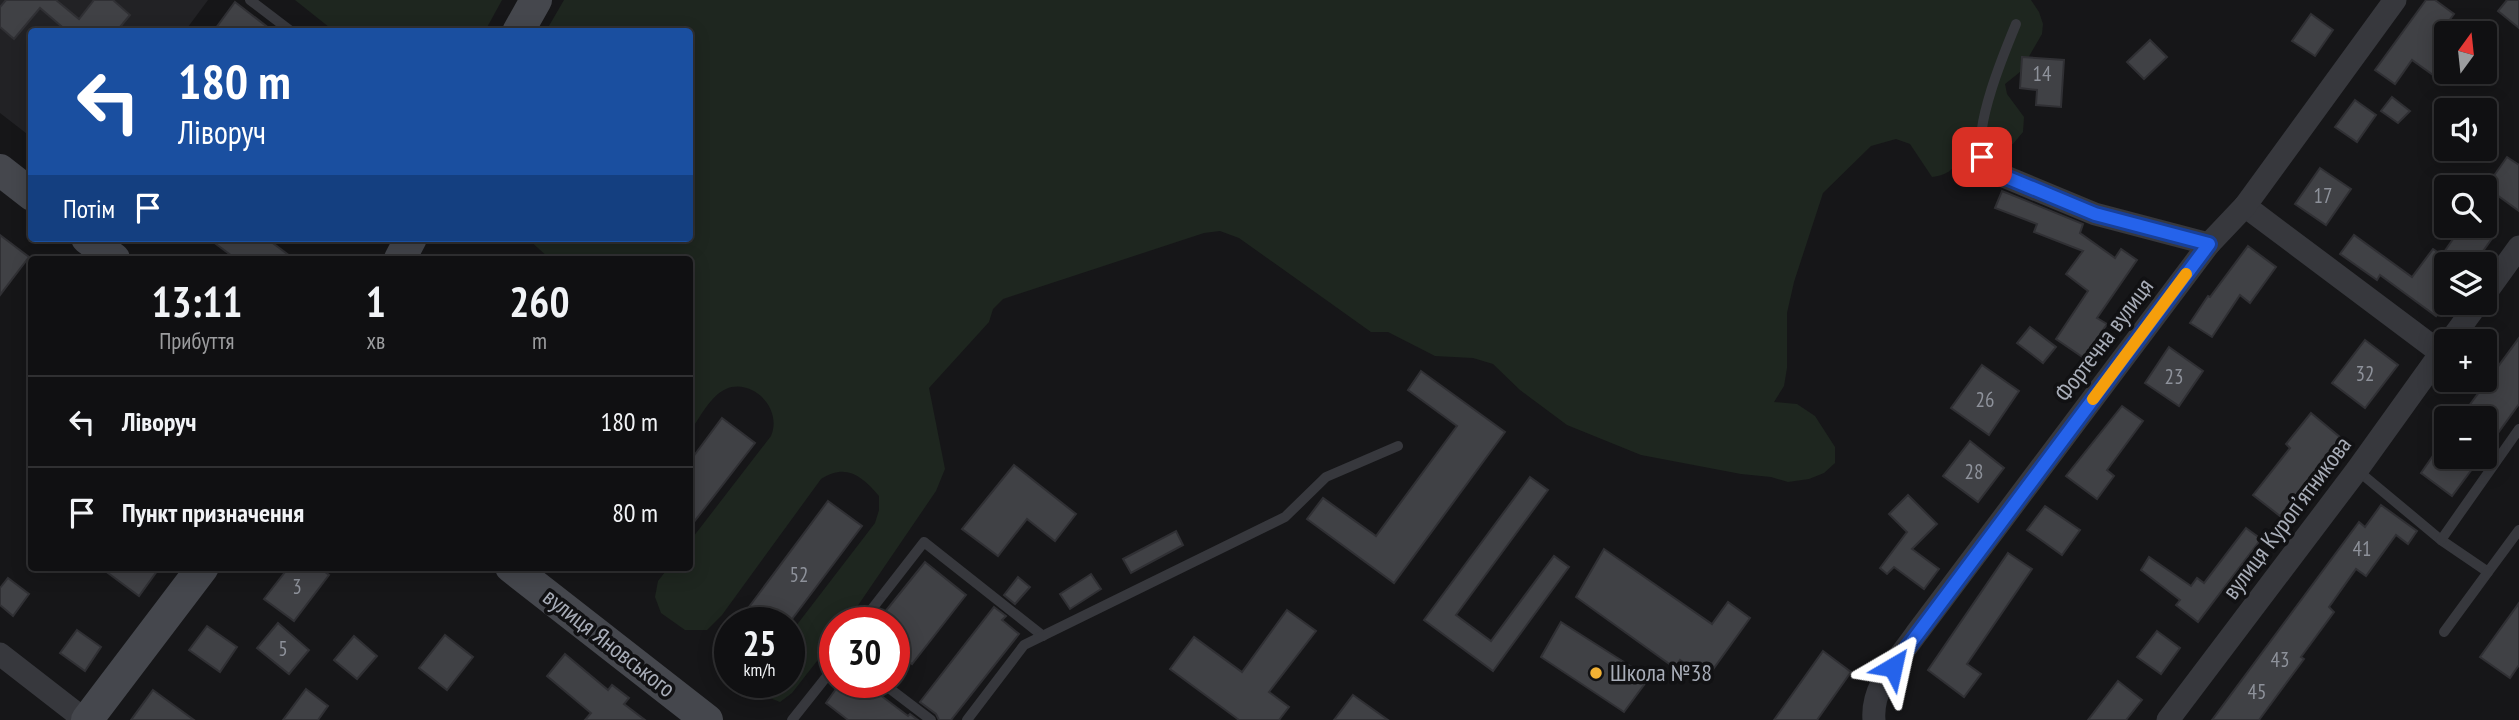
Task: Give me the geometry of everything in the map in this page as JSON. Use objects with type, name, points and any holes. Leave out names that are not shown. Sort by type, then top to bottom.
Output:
[{"type":"main road","points":[[520,28],[536,0]]},
{"type":"main road","points":[[0,170],[28,192]]},
{"type":"main road","points":[[92,242],[110,256]]},
{"type":"main road","points":[[86,720],[200,571]]},
{"type":"main road","name":"вулиця Яновського","points":[[516,571],[707,720]]},
{"type":"street","name":"Фортечна вулиця","points":[[1874,720],[1876,694],[1883,680],[2209,244],[2245,206],[2395,0]]},
{"type":"street","points":[[1989,170],[2095,214],[2209,244]]},
{"type":"street","points":[[2245,206],[2434,339]]},
{"type":"street","points":[[2497,277],[2519,247]]},
{"type":"street","name":"вулиця Куропʼятникова","points":[[2168,720],[2434,364]]},
{"type":"street","points":[[0,654],[86,720]]},
{"type":"lane","points":[[250,0],[287,28]]},
{"type":"lane","points":[[1989,170],[1982,157],[1980,141],[1992,89],[2016,24]]},
{"type":"lane","points":[[2441,540],[2519,429]]},
{"type":"lane","points":[[967,720],[1024,645],[1285,517],[1326,477],[1398,446]]},
{"type":"lane","points":[[2357,470],[2441,540],[2488,572]]},
{"type":"lane","points":[[2444,632],[2519,530]]},
{"type":"lane","points":[[874,607],[925,542],[1043,636]]},
{"type":"lane","points":[[792,720],[819,686]]},
{"type":"lane","points":[[902,698],[931,720]]},
{"type":"shaded area","points":[[0,0],[208,0],[187,28],[28,28],[28,135],[0,113]]},
{"type":"shaded area","points":[[295,0],[502,0],[487,28],[330,28]]},
{"type":"shaded area","points":[[564,0],[2031,0],[2043,24],[2042,34],[2020,72],[2005,84],[2007,94],[2024,117],[2023,132],[2013,144],[1997,144],[1978,130],[1964,128],[1955,134],[1957,157],[1953,168],[1932,177],[1910,144],[1896,139],[1871,146],[1823,193],[1794,282],[1787,313],[1787,368],[1784,386],[1774,402],[1797,404],[1815,416],[1835,447],[1835,463],[1824,473],[1809,479],[1788,482],[1641,455],[1567,425],[1520,390],[1493,364],[1473,358],[1435,356],[1388,332],[1371,332],[1239,238],[1220,231],[1204,233],[1003,299],[993,309],[989,322],[929,388],[945,469],[936,491],[857,607],[819,607],[819,658],[805,676],[805,614],[875,523],[879,496],[853,474],[830,474],[821,479],[728,607],[714,607],[714,623],[707,630],[685,630],[661,613],[655,597],[658,581],[666,571],[693,571],[693,537],[771,436],[773,415],[769,405],[754,391],[736,387],[720,392],[693,427],[693,256],[547,256],[531,242],[693,242],[693,28],[548,28]]},
{"type":"shaded area","points":[[770,698],[785,698],[780,702]]},
{"type":"building","points":[[6,0],[56,0],[79,19],[94,0],[113,0],[130,15],[119,28],[63,28],[40,8],[14,39],[0,27],[0,7]]},
{"type":"building","points":[[2426,0],[2435,0],[2454,14],[2449,21],[2434,21],[2434,76],[2412,60],[2395,84],[2375,70]]},
{"type":"building","points":[[2507,0],[2519,0],[2519,28],[2498,11]]},
{"type":"building","points":[[235,2],[269,28],[216,28]]},
{"type":"building","points":[[2311,14],[2333,30],[2315,56],[2292,41]]},
{"type":"building","points":[[2150,40],[2167,57],[2144,79],[2127,62]]},
{"type":"building","points":[[2022,57],[2064,60],[2061,107],[2036,105],[2037,90],[2020,88]]},
{"type":"building","points":[[2392,97],[2410,111],[2398,123],[2381,111]]},
{"type":"building","points":[[2355,100],[2376,115],[2357,142],[2335,127]]},
{"type":"building","points":[[2507,157],[2519,165],[2519,211],[2497,195],[2497,175],[2494,175]]},
{"type":"building","points":[[2320,168],[2351,189],[2326,225],[2295,204]]},
{"type":"building","points":[[2002,191],[2083,224],[2080,233],[2115,258],[2121,249],[2137,260],[2097,318],[2107,324],[2084,358],[2056,339],[2088,291],[2066,274],[2083,251],[2034,232],[2037,224],[1995,208]]},
{"type":"building","points":[[0,235],[28,258],[0,295]]},
{"type":"building","points":[[2354,235],[2412,277],[2433,249],[2438,252],[2434,252],[2434,315],[2380,275],[2377,280],[2340,254]]},
{"type":"building","points":[[2454,238],[2492,238],[2482,252],[2444,252]]},
{"type":"building","points":[[213,242],[271,242],[290,256],[232,256]]},
{"type":"building","points":[[2248,246],[2276,267],[2250,303],[2240,295],[2212,337],[2190,323]]},
{"type":"building","points":[[2030,327],[2056,347],[2043,363],[2017,343]]},
{"type":"building","points":[[2519,338],[2519,404],[2497,434],[2497,406],[2469,406],[2479,392],[2497,392],[2497,368]]},
{"type":"building","points":[[2365,340],[2398,365],[2365,408],[2332,383]]},
{"type":"building","points":[[2169,347],[2203,371],[2179,406],[2145,383]]},
{"type":"building","points":[[1982,365],[2019,391],[1989,435],[1951,408]]},
{"type":"building","points":[[1421,371],[1505,432],[1394,583],[1307,519],[1323,498],[1376,536],[1457,426],[1408,390]]},
{"type":"building","points":[[2122,406],[2143,421],[2107,470],[2114,476],[2097,499],[2066,476]]},
{"type":"building","points":[[2311,413],[2341,438],[2280,516],[2253,495],[2290,448],[2286,444]]},
{"type":"building","points":[[722,418],[755,443],[693,523],[693,457]]},
{"type":"building","points":[[1970,441],[2004,468],[1978,502],[1943,476]]},
{"type":"building","points":[[2434,454],[2434,469],[2472,469],[2452,496],[2421,473]]},
{"type":"building","points":[[1014,465],[1076,514],[1055,541],[1027,519],[998,556],[962,529]]},
{"type":"building","points":[[1530,477],[1548,490],[1456,615],[1491,641],[1554,556],[1569,567],[1493,671],[1424,620]]},
{"type":"building","points":[[1908,495],[1937,524],[1912,549],[1939,569],[1924,589],[1894,567],[1887,574],[1880,568],[1907,532],[1889,514]]},
{"type":"building","points":[[828,501],[862,526],[801,607],[749,607]]},
{"type":"building","points":[[2381,505],[2417,531],[2408,544],[2396,535],[2366,576],[2356,569],[2329,607],[2334,612],[2301,657],[2304,659],[2259,720],[2212,720],[2359,522],[2365,527]]},
{"type":"building","points":[[2045,506],[2080,530],[2062,555],[2027,530]]},
{"type":"building","points":[[2246,528],[2261,539],[2198,622],[2176,605],[2180,600],[2141,570],[2149,557],[2191,586],[2197,578],[2204,583]]},
{"type":"building","points":[[1176,531],[1183,545],[1131,573],[1123,559]]},
{"type":"building","points":[[1604,549],[1712,624],[1728,602],[1750,618],[1706,679],[1680,660],[1675,668],[1576,597]]},
{"type":"building","points":[[2008,553],[2032,569],[1967,664],[1981,674],[1964,697],[1928,670]]},
{"type":"building","points":[[925,562],[966,595],[912,664],[910,607],[889,607]]},
{"type":"building","points":[[105,571],[157,571],[139,596]]},
{"type":"building","points":[[286,571],[324,571],[329,575],[294,621],[264,599]]},
{"type":"building","points":[[1091,574],[1101,589],[1070,609],[1060,594]]},
{"type":"building","points":[[1018,577],[1030,587],[1015,604],[1004,595]]},
{"type":"building","points":[[8,578],[29,594],[13,616],[0,605],[0,588]]},
{"type":"building","points":[[2519,603],[2519,665],[2510,678],[2480,657]]},
{"type":"building","points":[[994,607],[1006,616],[1002,620],[1019,634],[951,720],[939,720],[936,714],[920,702]]},
{"type":"building","points":[[1287,610],[1316,631],[1269,692],[1289,707],[1279,720],[1239,720],[1170,669],[1194,637],[1242,672]]},
{"type":"building","points":[[1561,622],[1649,678],[1624,712],[1541,657]]},
{"type":"building","points":[[278,623],[309,650],[289,674],[257,648]]},
{"type":"building","points":[[207,626],[237,647],[220,672],[189,650]]},
{"type":"building","points":[[77,630],[101,647],[85,671],[60,653]]},
{"type":"building","points":[[2157,631],[2180,648],[2161,674],[2137,657]]},
{"type":"building","points":[[445,635],[473,657],[447,690],[419,668]]},
{"type":"building","points":[[354,636],[377,656],[357,679],[334,660]]},
{"type":"building","points":[[1823,651],[1851,672],[1817,720],[1774,720]]},
{"type":"building","points":[[565,654],[608,690],[612,685],[629,698],[624,704],[645,720],[585,720],[591,713],[547,676]]},
{"type":"building","points":[[2118,681],[2142,700],[2126,720],[2088,720]]},
{"type":"building","points":[[306,689],[328,706],[318,720],[283,720]]},
{"type":"building","points":[[153,690],[194,720],[131,720]]},
{"type":"building","points":[[1353,695],[1388,720],[1334,720]]},
{"type":"building","points":[[830,698],[884,698],[918,720],[848,720],[826,703]]},
{"type":"slow traffic","points":[[2093,399],[2186,274]]},
{"type":"place","name":"Школа №38","points":[[1596,673]]},
{"type":"route","points":[[1893,667],[2209,244],[2095,214],[1989,170],[1982,157]]}]
